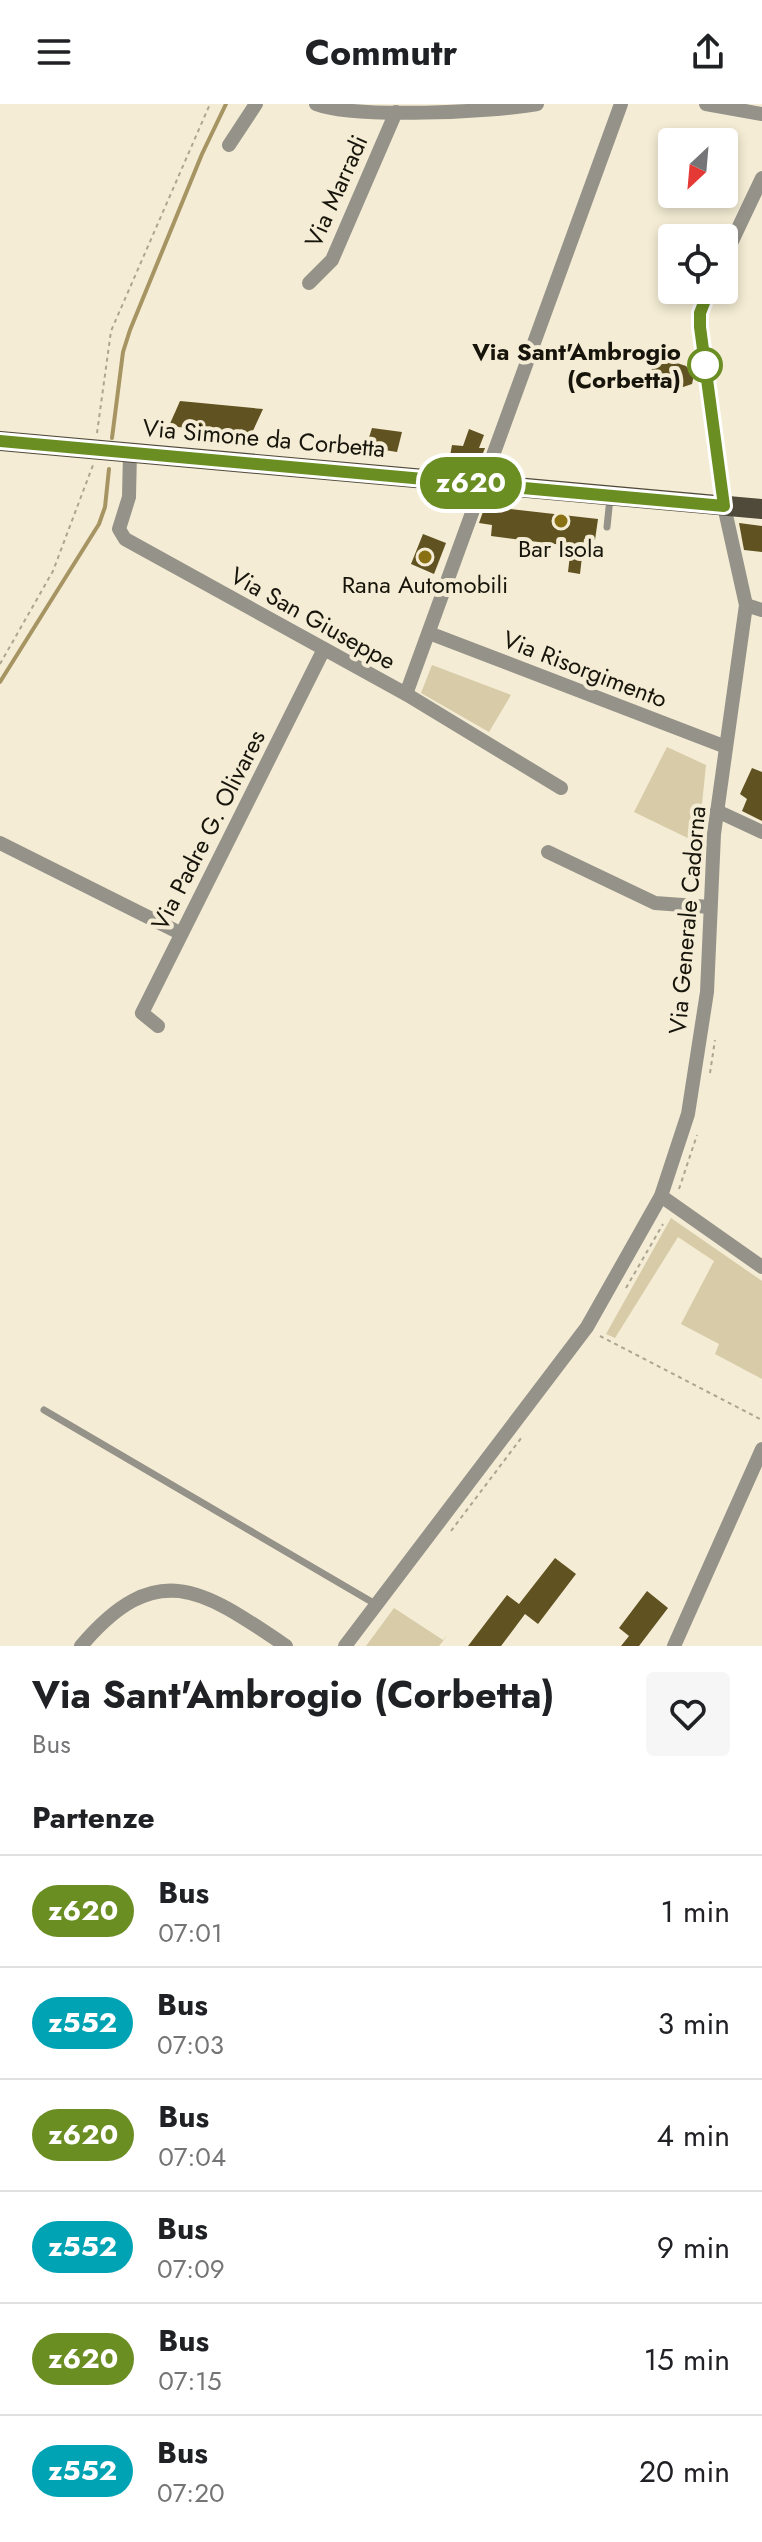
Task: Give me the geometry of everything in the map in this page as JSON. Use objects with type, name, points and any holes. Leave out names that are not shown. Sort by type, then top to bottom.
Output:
[{"type":"main road","name":"Via Simone da Corbetta","points":[[0,441],[762,509]]},
{"type":"street","points":[[229,145],[256,104]]},
{"type":"street","points":[[316,104],[343,111],[396,112],[537,104]]},
{"type":"street","name":"Via San Giuseppe","points":[[130,452],[129,497],[119,529],[121,535],[406,694],[621,104]]},
{"type":"street","points":[[706,104],[762,114]]},
{"type":"street","name":"Via Marradi","points":[[309,283],[332,260],[396,112]]},
{"type":"street","points":[[738,229],[762,178]]},
{"type":"street","name":"Via Generale Cadorna","points":[[345,1646],[587,1327],[667,1200],[688,1114],[707,992],[717,811],[746,605],[724,506],[700,327],[704,304]]},
{"type":"street","points":[[746,605],[762,610]]},
{"type":"street","name":"Via Risorgimento","points":[[429,633],[726,747]]},
{"type":"street","name":"Via Padre G. Olivares","points":[[158,1026],[142,1013],[324,649]]},
{"type":"street","points":[[406,694],[561,788]]},
{"type":"street","points":[[717,811],[762,832]]},
{"type":"street","points":[[0,843],[180,933]]},
{"type":"street","points":[[548,852],[655,903],[710,907]]},
{"type":"street","points":[[667,1200],[762,1267]]},
{"type":"street","points":[[674,1646],[762,1449]]},
{"type":"street","points":[[81,1646],[106,1617],[128,1600],[168,1589],[211,1601],[286,1646]]},
{"type":"lane","points":[[607,527],[610,496]]},
{"type":"lane","points":[[44,1410],[377,1605]]},
{"type":"path","points":[[0,664],[53,571],[104,441],[97,437],[111,331],[210,104]]},
{"type":"path","points":[[708,1082],[715,1039]]},
{"type":"path","points":[[619,1299],[698,1133]]},
{"type":"path","points":[[595,1334],[762,1420]]},
{"type":"path","points":[[449,1534],[523,1436]]},
{"type":"shaded area","points":[[432,665],[511,695],[489,732],[421,693]]},
{"type":"shaded area","points":[[667,747],[706,765],[698,843],[634,812]]},
{"type":"shaded area","points":[[671,1218],[762,1281],[762,1379],[715,1354],[719,1344],[681,1324],[714,1261],[678,1237],[615,1338],[606,1334]]},
{"type":"shaded area","points":[[394,1608],[443,1640],[448,1635],[439,1646],[366,1646]]},
{"type":"building","points":[[661,351],[673,354],[671,361],[686,366],[694,375],[692,384],[683,387],[672,385],[650,373]]},
{"type":"building","points":[[180,401],[263,409],[251,435],[169,426]]},
{"type":"building","points":[[372,428],[402,432],[397,452],[366,447]]},
{"type":"building","points":[[469,429],[484,435],[479,448],[485,448],[481,458],[450,456],[452,445],[463,446]]},
{"type":"building","points":[[485,506],[598,519],[595,540],[584,539],[580,574],[568,572],[571,546],[491,536],[492,525],[479,523]]},
{"type":"building","points":[[739,523],[762,526],[762,552],[744,550]]},
{"type":"building","points":[[423,534],[446,543],[434,574],[411,564]]},
{"type":"building","points":[[752,768],[762,772],[762,821],[742,811],[747,799],[740,794]]},
{"type":"building","points":[[555,1558],[576,1574],[538,1624],[525,1614],[501,1646],[468,1646],[507,1595],[519,1604]]},
{"type":"building","points":[[647,1591],[668,1608],[639,1646],[621,1646],[629,1636],[619,1628]]},
{"type":"waterway","points":[[112,438],[123,352],[130,330],[202,154],[226,104]]},
{"type":"waterway","points":[[0,682],[99,524],[105,507],[109,469]]},
{"type":"bus line","name":"z620","points":[[0,441],[724,506],[700,327],[703,304]]},
{"type":"place","name":"Via Sant'Ambrogio (Corbetta)","points":[[705,365]]},
{"type":"place","name":"Bar Isola","points":[[561,521]]},
{"type":"place","name":"Rana Automobili","points":[[425,557]]}]
